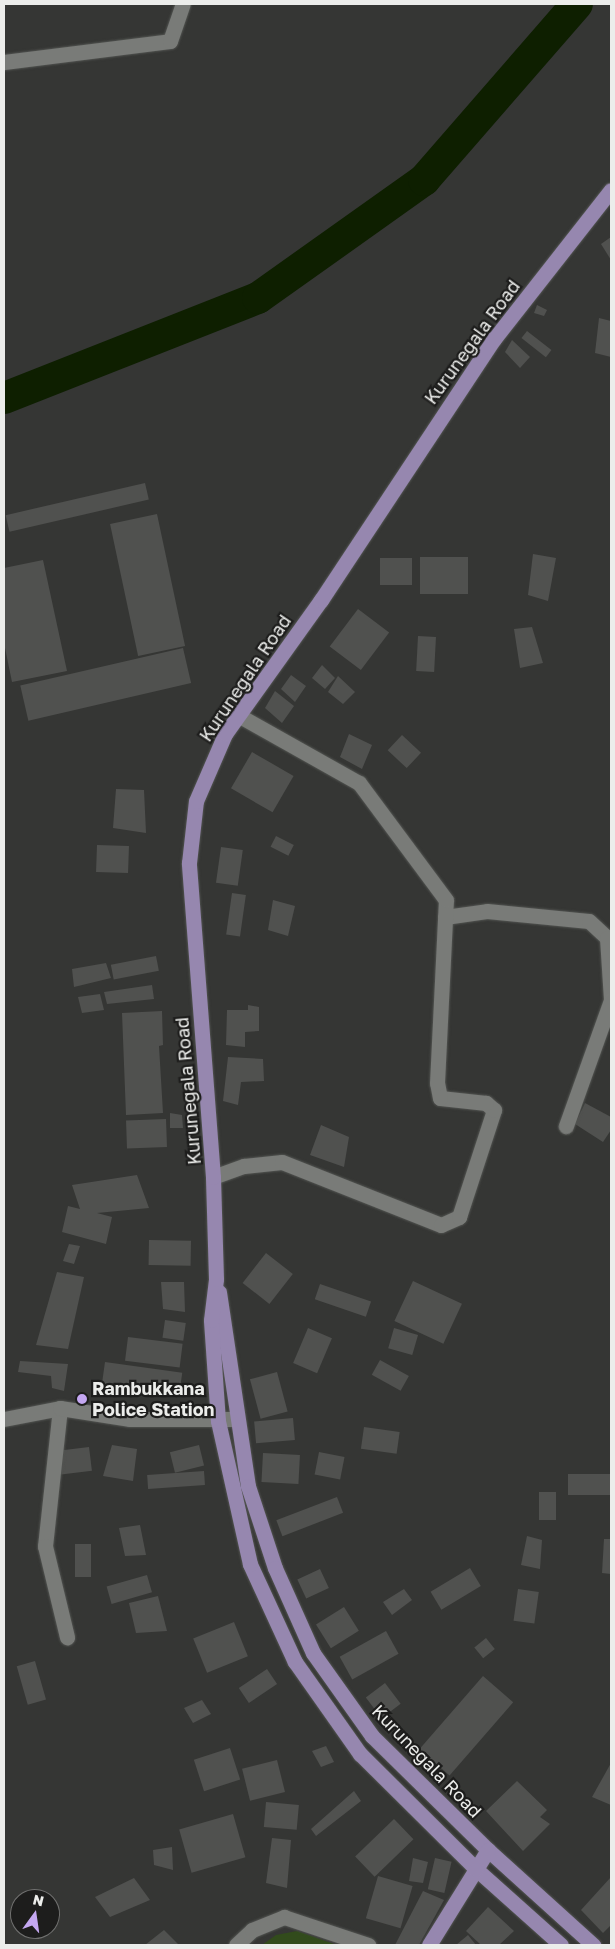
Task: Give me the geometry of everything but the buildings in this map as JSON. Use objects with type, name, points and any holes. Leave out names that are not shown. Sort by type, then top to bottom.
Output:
[{"type":"main road","name":"Kurunegala Road","points":[[592,1945],[488,1850],[372,1736],[326,1675],[298,1622],[259,1525],[236,1418],[216,1279],[214,1177],[189,862],[196,801],[215,754],[238,715],[321,600],[494,340],[611,190]]},
{"type":"main road","name":"Kurunegala Road","points":[[216,1279],[211,1320],[218,1421],[250,1564],[295,1662],[360,1754],[476,1869],[561,1945]]},
{"type":"main road","points":[[429,1945],[488,1850]]},
{"type":"street","points":[[4,62],[170,41],[183,4]]},
{"type":"street","points":[[214,1177],[244,1166],[282,1162],[441,1225],[459,1217],[494,1110],[486,1103],[440,1098],[437,1083],[446,900],[360,782],[238,715]]},
{"type":"street","points":[[445,917],[487,911],[589,921],[607,938],[610,1000],[566,1126]]},
{"type":"street","points":[[4,1419],[60,1408],[130,1418],[218,1421],[236,1418]]},
{"type":"street","points":[[60,1408],[44,1546],[67,1637]]},
{"type":"street","points":[[236,1945],[252,1930],[284,1917],[368,1945]]},
{"type":"green space","points":[[297,1931],[337,1945],[262,1945],[276,1935]]},
{"type":"waterway","points":[[4,398],[258,298],[424,180],[577,4]]},
{"type":"place","name":"Rambukkana Police Station","points":[[82,1399]]}]
